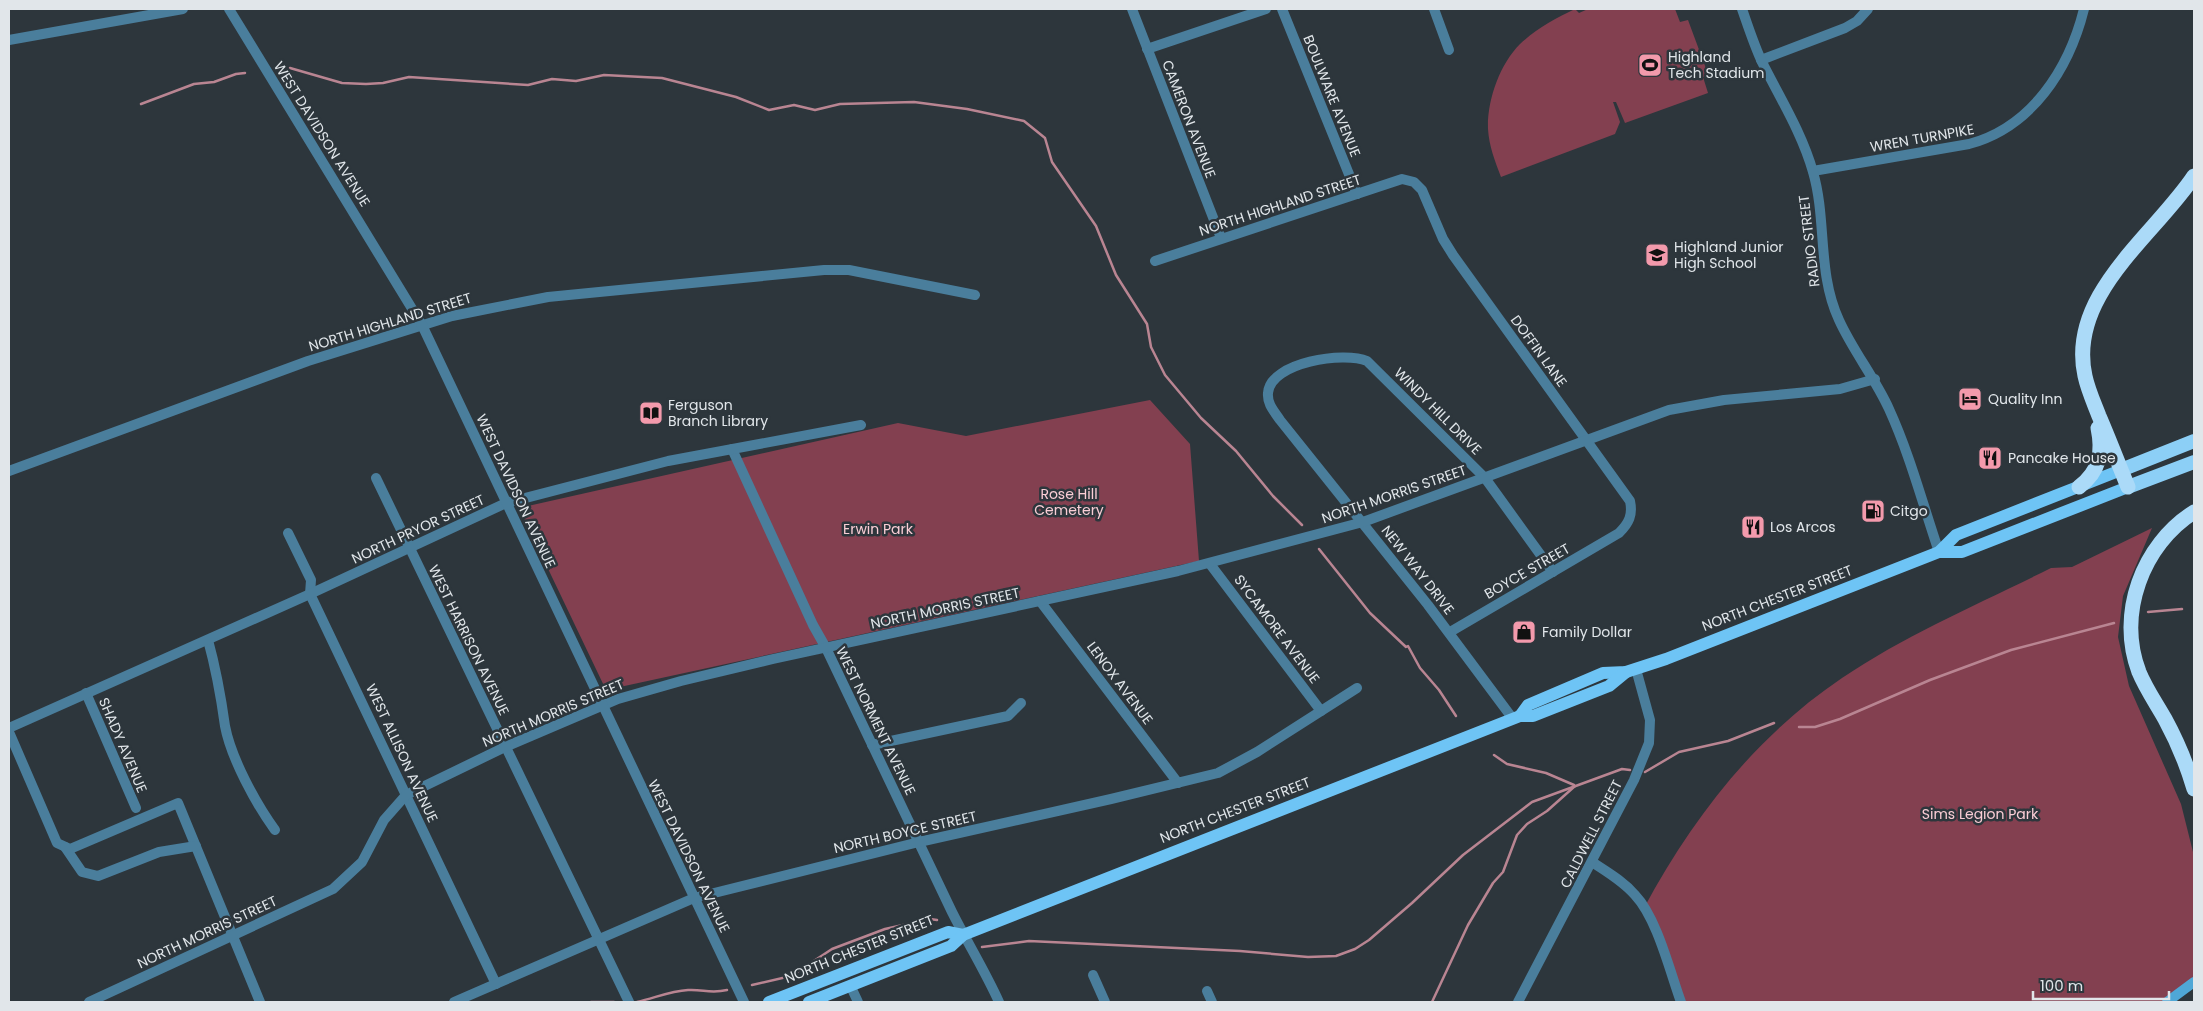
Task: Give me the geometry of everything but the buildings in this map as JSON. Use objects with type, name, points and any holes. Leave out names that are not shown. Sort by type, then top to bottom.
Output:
[{"type":"highway","points":[[2128,487],[2085,376],[2082,355],[2084,336],[2093,306],[2113,275],[2194,176]]},
{"type":"highway","points":[[2080,487],[2093,474],[2100,454],[2101,444],[2092,397]]},
{"type":"highway","name":"NORTH CHESTER STREET","points":[[2121,470],[2194,441]]},
{"type":"highway","name":"NORTH CHESTER STREET","points":[[2128,487],[2194,462]]},
{"type":"highway","points":[[2194,512],[2173,529],[2149,559],[2136,588],[2131,623],[2132,648],[2139,673],[2177,742],[2194,789]]},
{"type":"main road","name":"NORTH CHESTER STREET","points":[[1939,552],[1956,535],[2121,470]]},
{"type":"main road","name":"NORTH CHESTER STREET","points":[[809,1002],[951,946],[963,935],[1516,718],[1533,716],[1609,686],[1631,670],[1939,552],[1962,552],[2128,487]]},
{"type":"main road","name":"NORTH CHESTER STREET","points":[[768,1002],[948,932],[963,935]]},
{"type":"main road","points":[[2167,1002],[2194,982]]},
{"type":"street","points":[[9,40],[183,9]]},
{"type":"street","name":"WEST DAVIDSON AVENUE","points":[[229,9],[422,324],[744,1002]]},
{"type":"street","name":"CAMERON AVENUE","points":[[1132,9],[1221,238]]},
{"type":"street","points":[[1147,49],[1266,9]]},
{"type":"street","name":"BOULWARE AVENUE","points":[[1282,9],[1358,194]]},
{"type":"street","points":[[1434,9],[1449,50]]},
{"type":"street","name":"RADIO STREET","points":[[1742,9],[1761,60],[1786,105],[1813,170],[1830,294],[1839,321],[1875,379],[1900,436],[1939,552]]},
{"type":"street","points":[[1761,60],[1845,28],[1857,21],[1868,9]]},
{"type":"street","name":"WREN TURNPIKE","points":[[1813,170],[1969,144],[1982,141],[2008,127],[2031,109],[2049,87],[2072,49],[2084,9]]},
{"type":"street","name":"NORTH HIGHLAND STREET","points":[[1155,261],[1402,179],[1414,182]]},
{"type":"street","name":"DOFFIN LANE","points":[[1414,182],[1422,190],[1443,239],[1453,255],[1630,501],[1632,512],[1628,524],[1618,533]]},
{"type":"street","name":"NORTH HIGHLAND STREET","points":[[9,471],[308,361],[422,324],[461,314],[548,297],[824,270],[849,270],[974,295]]},
{"type":"street","name":"WINDY HILL DRIVE","points":[[1268,391],[1273,381],[1300,364],[1329,357],[1358,357],[1367,361],[1485,478],[1553,572]]},
{"type":"street","name":"NORTH MORRIS STREET","points":[[89,1002],[333,889],[344,881],[362,862],[384,820],[406,794],[505,747],[602,705],[681,681],[1210,564],[1363,522],[1669,410],[1840,388],[1875,379]]},
{"type":"street","name":"NEW WAY DRIVE","points":[[1268,391],[1269,404],[1280,420],[1363,522],[1516,718]]},
{"type":"street","name":"NORTH PRYOR STREET","points":[[9,728],[310,594],[506,503],[668,461],[861,424]]},
{"type":"street","name":"WEST NORMENT AVENUE","points":[[732,449],[813,625],[826,648],[963,935],[982,964],[999,1002]]},
{"type":"street","name":"WEST HARRISON AVENUE","points":[[376,478],[629,1002]]},
{"type":"street","name":"WEST ALLISON AVENUE","points":[[288,533],[311,580],[310,594],[496,984]]},
{"type":"street","name":"BOYCE STREET","points":[[1450,632],[1618,533]]},
{"type":"street","name":"SYCAMORE AVENUE","points":[[1210,564],[1321,711]]},
{"type":"street","name":"LENOX AVENUE","points":[[1040,601],[1178,783]]},
{"type":"street","points":[[208,640],[220,681],[229,741],[240,768],[275,830]]},
{"type":"street","name":"CALDWELL STREET","points":[[1518,1002],[1634,780],[1649,743],[1648,711],[1631,670]]},
{"type":"street","name":"NORTH BOYCE STREET","points":[[454,1002],[599,941],[694,898],[919,842],[1218,773],[1232,767],[1357,688]]},
{"type":"street","name":"SHADY AVENUE","points":[[86,693],[136,808]]},
{"type":"street","points":[[872,745],[1008,716],[1021,703]]},
{"type":"street","points":[[9,732],[61,845],[82,872],[98,876],[159,852],[196,846]]},
{"type":"street","points":[[61,845],[70,849],[178,803],[260,1002]]},
{"type":"street","points":[[1592,862],[1620,880],[1640,902],[1650,917],[1681,1002]]},
{"type":"street","points":[[1092,975],[1105,1002]]},
{"type":"street","points":[[851,987],[858,1002]]},
{"type":"street","points":[[1207,991],[1212,1002]]},
{"type":"green space","points":[[1575,9],[1579,13],[1588,9],[1675,9],[1680,22],[1688,20],[1708,74],[1703,77],[1708,93],[1625,123],[1616,102],[1613,102],[1620,122],[1615,134],[1501,177],[1491,147],[1488,129],[1490,106],[1496,83],[1506,62],[1520,44],[1546,24]]},
{"type":"green space","name":"Erwin Park","points":[[1150,400],[1190,444],[1199,561],[606,690],[519,508],[898,423],[966,436]]},
{"type":"green space","name":"Sims Legion Park","points":[[2152,528],[2123,596],[2118,637],[2129,686],[2181,804],[2193,852],[2194,982],[2167,1002],[1681,1002],[1644,908],[1684,842],[1729,781],[1754,752],[1811,701],[1842,678],[1892,647],[2051,568],[2072,567]]},
{"type":"waterway","points":[[290,68],[342,83],[366,84],[383,83],[409,77],[528,85],[552,79],[576,81],[604,75],[662,78],[736,97],[769,110],[794,105],[815,110],[840,104],[914,102],[967,109],[1024,121],[1045,138],[1052,162],[1096,226],[1116,275],[1147,324],[1151,347],[1165,375],[1201,418],[1236,451],[1273,496],[1302,525]]},
{"type":"waterway","points":[[141,104],[194,84],[214,82],[236,74],[245,73]]},
{"type":"waterway","points":[[1319,549],[1370,613],[1406,647],[1408,646],[1420,668],[1439,690],[1456,716]]},
{"type":"waterway","points":[[2148,612],[2182,609]]},
{"type":"waterway","points":[[1799,727],[1815,727],[1840,719],[1930,680],[2011,650],[2114,623]]},
{"type":"waterway","points":[[1645,772],[1679,752],[1728,741],[1774,723]]},
{"type":"waterway","points":[[1494,755],[1507,764],[1546,773],[1574,785]]},
{"type":"waterway","points":[[982,947],[1029,941],[1240,951],[1308,957],[1336,956],[1355,949],[1369,940],[1463,855],[1532,802],[1622,769],[1630,770]]},
{"type":"waterway","points":[[1432,1002],[1468,925],[1493,883],[1503,872],[1517,835],[1527,824],[1547,811],[1575,786]]},
{"type":"waterway","points":[[752,985],[791,976],[832,949],[885,929],[930,919],[937,920]]},
{"type":"waterway","points":[[637,1002],[681,991],[716,992],[727,990]]},
{"type":"waterway","points":[[591,1002],[614,1002]]},
{"type":"place","name":"Highland Tech Stadium","points":[[1650,65]]},
{"type":"place","name":"Highland Junior High School","points":[[1657,255]]},
{"type":"place","name":"Quality Inn","points":[[1970,399]]},
{"type":"place","name":"Ferguson Branch Library","points":[[651,413]]},
{"type":"place","name":"Pancake House","points":[[1990,458]]},
{"type":"place","name":"Citgo","points":[[1873,511]]},
{"type":"place","name":"Los Arcos","points":[[1753,527]]},
{"type":"place","name":"Family Dollar","points":[[1524,632]]},
{"type":"park label","name":"Rose Hill Cemetery","points":[[1069,502]]}]
